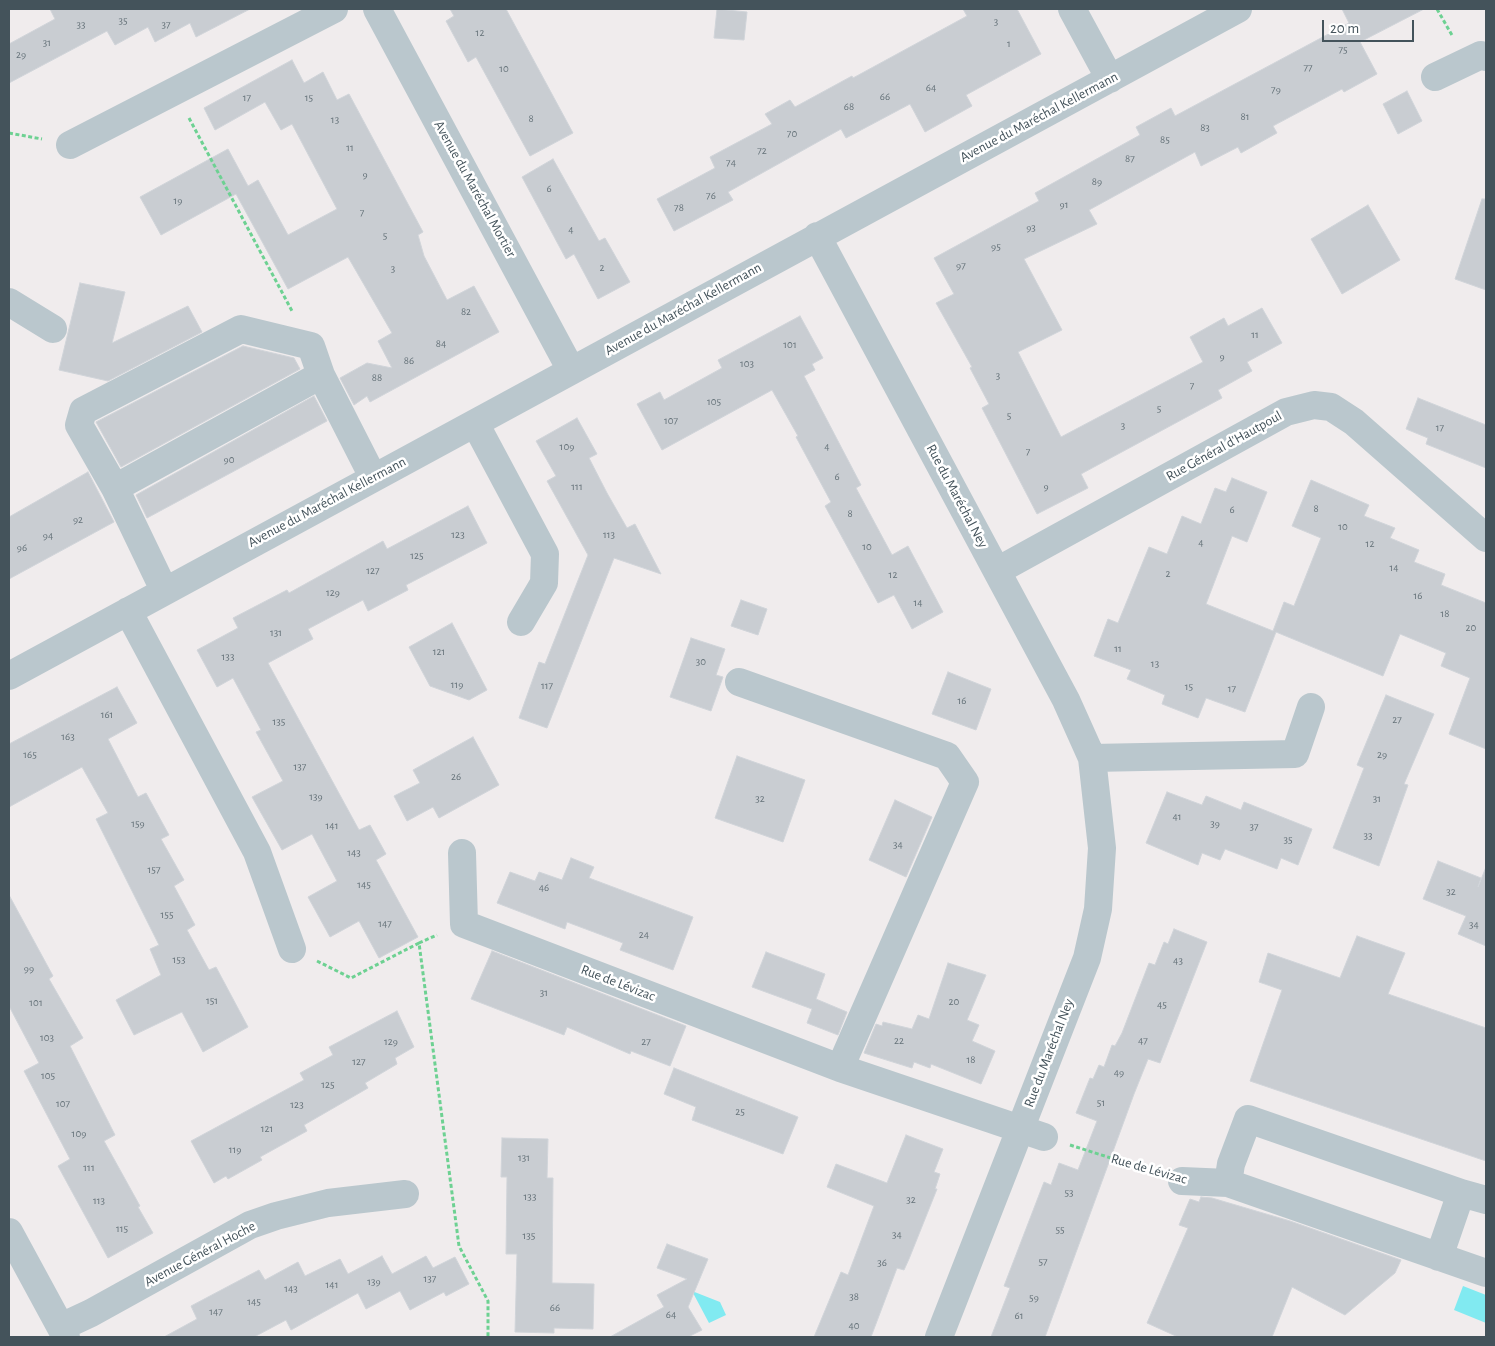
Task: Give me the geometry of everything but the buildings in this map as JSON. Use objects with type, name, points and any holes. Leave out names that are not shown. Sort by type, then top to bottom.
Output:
[{"type":"street","points":[[70,144],[334,9]]},
{"type":"street","name":"Avenue du Maréchal Mortier","points":[[377,9],[571,370]]},
{"type":"street","points":[[1072,9],[1110,79]]},
{"type":"street","name":"Avenue du Maréchal Kellermann","points":[[9,676],[164,590],[1238,9]]},
{"type":"street","points":[[1435,77],[1481,55],[1486,57]]},
{"type":"street","name":"Rue du Maréchal Ney","points":[[817,236],[1066,700],[1092,758],[1102,848],[1098,908],[1087,958],[1032,1133],[939,1337]]},
{"type":"street","points":[[9,302],[53,329]]},
{"type":"street","points":[[164,590],[115,488],[79,425],[82,412],[240,329],[311,346],[320,375],[373,477]]},
{"type":"street","points":[[115,488],[320,375]]},
{"type":"street","name":"Rue Général d'Hautpoul","points":[[996,571],[1286,412],[1314,405],[1331,407],[1354,422],[1486,538]]},
{"type":"street","points":[[475,423],[544,554],[544,583],[521,622]]},
{"type":"street","points":[[128,611],[257,852],[292,949]]},
{"type":"street","points":[[739,682],[947,756],[965,782],[840,1068]]},
{"type":"street","points":[[1092,758],[1294,754],[1311,707]]},
{"type":"street","name":"Rue de Lévizac","points":[[462,853],[464,924],[840,1068],[1032,1133]]},
{"type":"street","points":[[1228,1183],[1231,1164],[1248,1119],[1474,1197],[1439,1257]]},
{"type":"street","name":"Rue de Lévizac","points":[[1182,1181],[1228,1183],[1486,1273]]},
{"type":"street","name":"Avenue Général Hoche","points":[[9,1232],[64,1332],[91,1313],[250,1225],[276,1216],[328,1203],[405,1194]]},
{"type":"path","points":[[174,91],[311,346]]},
{"type":"path","points":[[292,949],[351,978],[420,943],[459,1246],[488,1301],[488,1337]]},
{"type":"path","name":"Rue de Lévizac","points":[[1032,1133],[1182,1181]]},
{"type":"water","points":[[1463,1286],[1486,1295],[1486,1323],[1454,1310]]},
{"type":"water","points":[[692,1291],[720,1302],[726,1315],[709,1323]]}]
